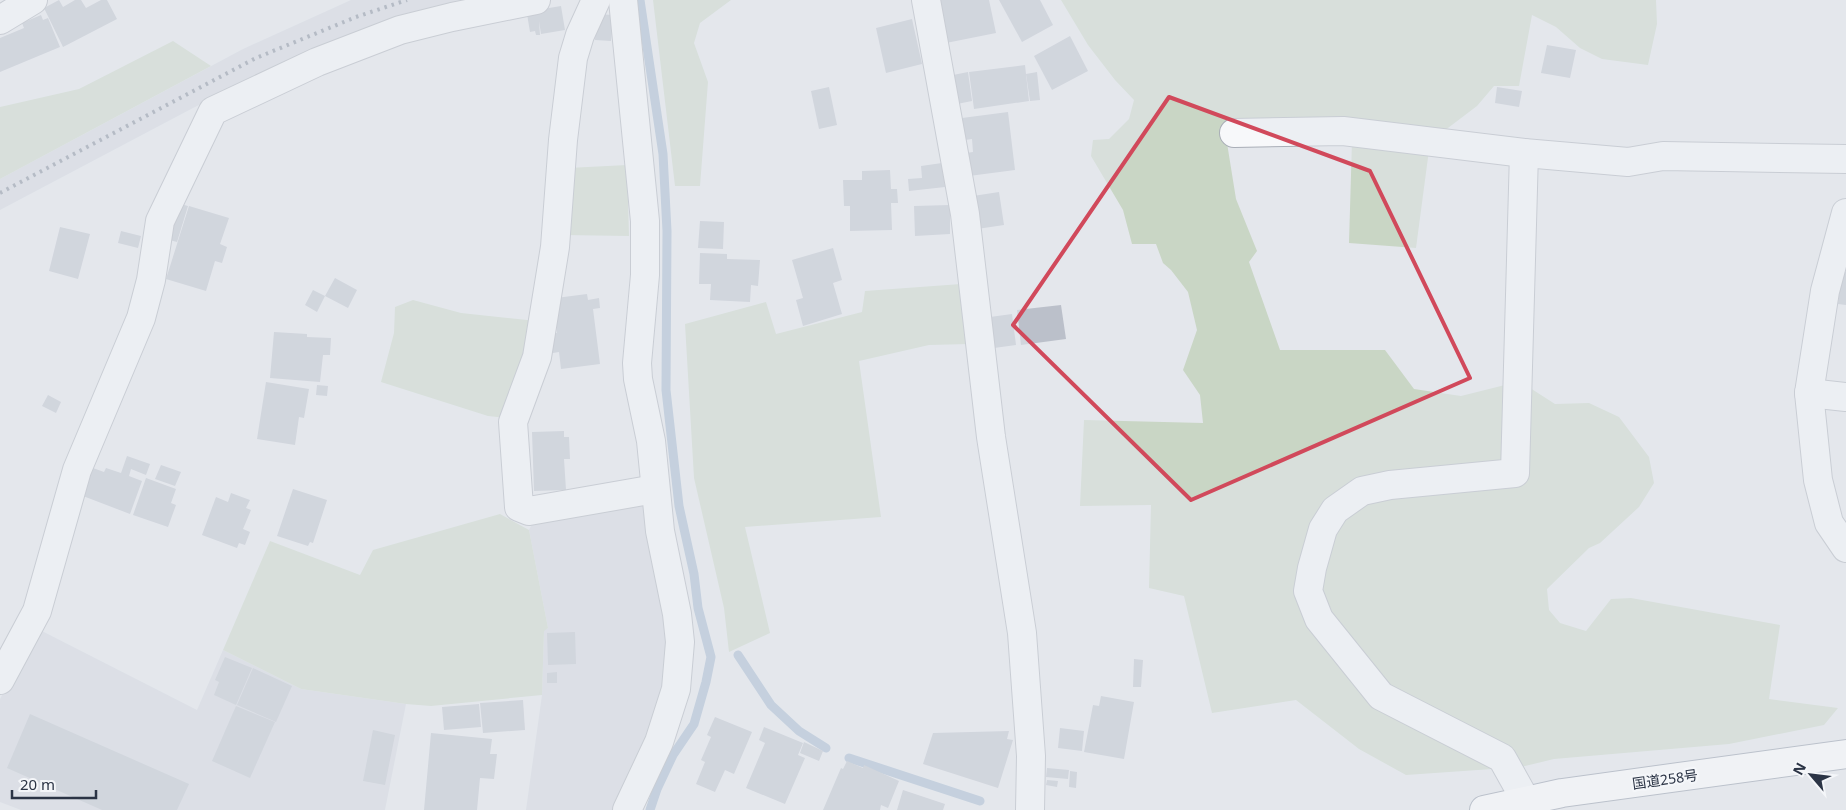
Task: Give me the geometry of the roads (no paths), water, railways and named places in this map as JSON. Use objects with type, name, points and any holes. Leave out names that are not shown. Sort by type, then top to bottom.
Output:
[{"type":"highway","name":"国道258号","points":[[1484,810],[1526,801],[1563,802],[1846,754]]},
{"type":"street","points":[[0,20],[33,0]]},
{"type":"street","points":[[0,680],[37,612],[77,470],[141,318],[151,280],[160,221],[213,111],[317,62],[400,30],[536,0]]},
{"type":"street","points":[[596,0],[580,35],[573,58],[563,140],[554,247],[536,358],[513,422],[519,507],[529,511],[655,489]]},
{"type":"street","points":[[623,0],[645,221],[645,275],[637,363],[638,379],[650,441],[660,531],[677,614],[680,642],[676,689],[659,742],[627,810]]},
{"type":"street","points":[[926,0],[965,214],[991,437],[1022,633],[1031,756],[1030,810]]},
{"type":"street","points":[[1234,133],[1343,131],[1524,153],[1628,162],[1663,156],[1846,158]]},
{"type":"street","points":[[1524,153],[1515,473],[1390,485],[1362,491],[1335,510],[1323,529],[1312,568],[1308,591],[1319,619],[1381,696],[1502,758],[1526,801]]},
{"type":"street","points":[[1846,214],[1825,291],[1809,393],[1818,480],[1829,523],[1846,548]]},
{"type":"street","points":[[1809,393],[1846,397]]},
{"type":"waterway","points":[[640,0],[663,154],[667,231],[666,390],[679,506],[694,574],[698,608],[711,657],[694,724],[673,755],[657,789],[650,810]]},
{"type":"waterway","points":[[738,655],[771,705],[799,731],[826,748]]},
{"type":"waterway","points":[[849,758],[980,801]]},
{"type":"railway","points":[[0,193],[256,58],[356,17],[407,0]]}]
